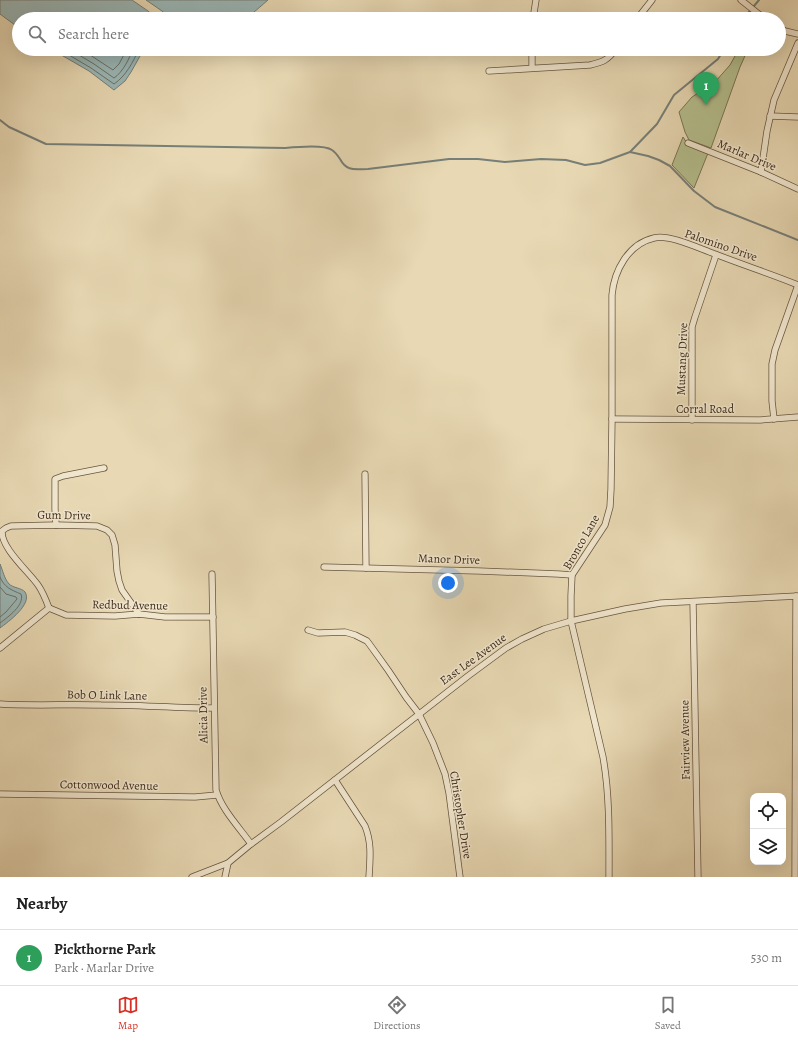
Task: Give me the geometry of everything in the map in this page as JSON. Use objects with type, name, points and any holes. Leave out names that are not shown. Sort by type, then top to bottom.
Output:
[{"type":"street","points":[[534,12],[536,0]]},
{"type":"street","points":[[741,0],[755,12]]},
{"type":"street","points":[[642,12],[649,1]]},
{"type":"street","points":[[786,31],[798,34]]},
{"type":"street","points":[[761,172],[767,131],[774,100],[798,42]]},
{"type":"street","points":[[532,56],[532,68]]},
{"type":"street","points":[[489,71],[590,65],[606,60],[612,56]]},
{"type":"street","points":[[770,116],[798,117]]},
{"type":"street","name":"Marlar Drive","points":[[688,143],[761,172],[798,189]]},
{"type":"street","name":"Palomino Drive","points":[[636,246],[646,240],[655,238],[683,242],[798,285]]},
{"type":"street","name":"Bronco Lane","points":[[609,877],[609,820],[606,775],[602,749],[571,621],[571,596],[572,575],[600,533],[608,518],[611,500],[612,289],[615,277],[620,267],[636,246]]},
{"type":"street","name":"Mustang Drive","points":[[692,420],[692,327],[716,255]]},
{"type":"street","points":[[774,419],[772,401],[772,370],[775,350],[798,285]]},
{"type":"street","name":"Corral Road","points":[[612,419],[731,420],[798,417]]},
{"type":"street","points":[[56,525],[55,479],[104,468]]},
{"type":"street","points":[[365,474],[366,568]]},
{"type":"street","name":"Gum Drive","points":[[49,608],[38,586],[11,553],[2,538],[1,530],[11,526],[56,525],[97,526],[107,530],[112,535],[115,545],[117,572],[122,590],[139,614]]},
{"type":"street","name":"Manor Drive","points":[[324,567],[572,575]]},
{"type":"street","name":"Alicia Drive","points":[[212,574],[216,790],[217,795],[228,812],[251,844]]},
{"type":"street","points":[[795,877],[797,596]]},
{"type":"street","name":"East Lee Avenue","points":[[192,877],[228,863],[468,676],[506,648],[522,639],[544,629],[571,621],[661,603],[797,596]]},
{"type":"street","name":"Fairview Avenue","points":[[693,602],[698,877]]},
{"type":"street","points":[[0,648],[49,608]]},
{"type":"street","name":"Redbud Avenue","points":[[49,608],[66,615],[115,616],[139,614],[213,617]]},
{"type":"street","name":"Christopher Drive","points":[[308,630],[318,633],[345,632],[362,638],[370,645],[419,714],[433,743],[445,774],[449,793],[460,877]]},
{"type":"street","name":"Bob O Link Lane","points":[[0,704],[137,705],[214,708]]},
{"type":"street","points":[[335,780],[365,826],[368,834],[370,849],[369,877]]},
{"type":"street","name":"Cottonwood Avenue","points":[[0,794],[195,797],[217,795]]},
{"type":"street","points":[[225,877],[228,863]]},
{"type":"green space","points":[[735,56],[745,56],[711,148],[689,140],[679,112],[692,97],[715,82],[730,65]]},
{"type":"green space","points":[[683,137],[688,145],[708,153],[694,188],[672,165]]},
{"type":"water","points":[[0,0],[132,0],[149,12],[12,12],[12,23],[0,14]]},
{"type":"water","points":[[146,0],[268,0],[254,12],[162,11]]},
{"type":"water","points":[[63,56],[140,56],[125,81],[114,90],[89,71]]},
{"type":"water","points":[[0,564],[9,584],[24,591],[27,597],[23,607],[0,628]]},
{"type":"waterway","points":[[749,12],[759,0]]},
{"type":"waterway","points":[[0,120],[9,127],[46,144],[285,148],[309,146],[323,147],[333,151],[346,166],[352,169],[368,169],[449,159],[478,159],[505,162],[541,159],[566,160],[585,165],[600,163],[630,152],[657,124],[674,95],[720,56]]},
{"type":"waterway","points":[[630,152],[648,156],[670,166],[694,191],[715,207],[798,240]]},
{"type":"place","name":"Pickthorne Park","points":[[706,105]]}]
